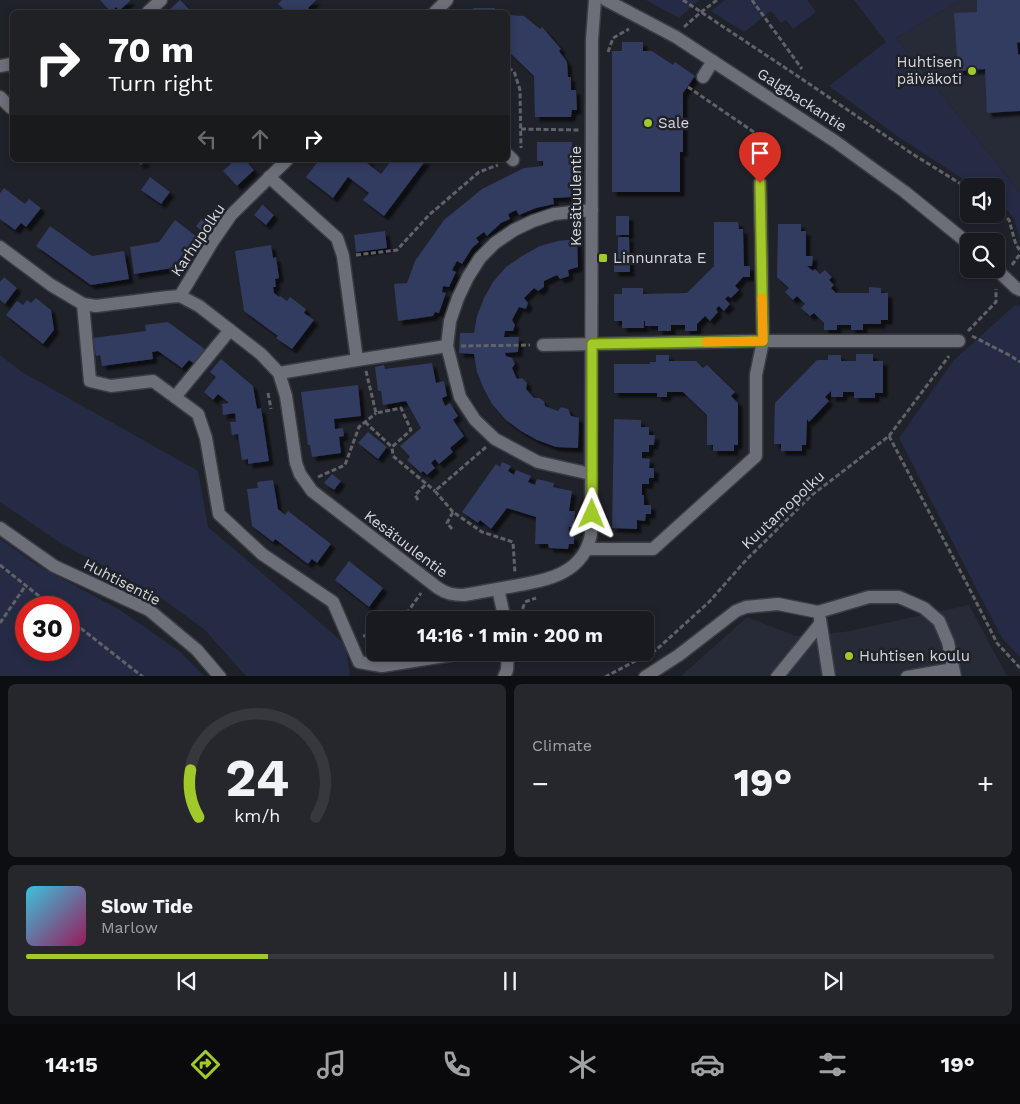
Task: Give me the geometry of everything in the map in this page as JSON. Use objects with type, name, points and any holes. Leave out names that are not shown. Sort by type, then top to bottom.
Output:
[{"type":"street","points":[[150,10],[161,0]]},
{"type":"street","points":[[437,10],[447,0]]},
{"type":"street","name":"Kesätuulentie","points":[[180,296],[199,306],[261,354],[279,374],[286,396],[296,464],[300,474],[312,491],[429,583],[445,593],[464,595],[547,580],[558,576],[576,564],[587,549],[591,534],[592,40],[595,0]]},
{"type":"street","name":"Galgbackantie","points":[[606,0],[676,37],[836,142],[905,192],[960,237]]},
{"type":"street","points":[[703,77],[713,61]]},
{"type":"street","points":[[0,98],[10,107]]},
{"type":"street","name":"Karhupolku","points":[[180,296],[213,241],[232,215],[285,162]]},
{"type":"street","points":[[269,177],[337,238],[343,256],[360,359]]},
{"type":"street","points":[[587,549],[653,549],[756,456],[756,375],[763,341],[760,183]]},
{"type":"street","points":[[592,210],[554,214],[533,221],[514,230],[495,243],[480,258],[458,298],[450,321],[447,346],[460,397],[476,420],[495,440],[538,462],[592,474]]},
{"type":"street","points":[[0,247],[51,285],[83,304],[96,306],[180,296]]},
{"type":"street","points":[[1005,276],[1019,287]]},
{"type":"street","points":[[83,304],[90,381],[111,386],[153,381],[198,414],[206,438],[219,514],[262,554],[333,602],[359,662],[382,666],[413,661]]},
{"type":"street","points":[[175,397],[230,330]]},
{"type":"street","points":[[543,345],[763,341],[959,341]]},
{"type":"street","points":[[279,374],[447,346]]},
{"type":"street","name":"Huhtisentie","points":[[0,528],[54,566],[149,610],[197,650],[220,676]]},
{"type":"street","points":[[498,589],[502,611]]},
{"type":"street","points":[[777,676],[819,618],[869,597],[899,598],[924,608],[939,621],[948,642],[954,673],[907,676]]},
{"type":"street","points":[[645,676],[679,655],[736,611],[746,607],[778,604],[819,618]]},
{"type":"street","points":[[819,618],[829,676]]},
{"type":"street","points":[[504,676],[507,670],[508,661]]},
{"type":"path","points":[[683,0],[911,153],[960,183]]},
{"type":"path","points":[[676,37],[682,29],[717,0]]},
{"type":"path","points":[[752,0],[802,69]]},
{"type":"path","points":[[510,69],[514,71],[520,90],[521,129],[521,157],[510,157]]},
{"type":"path","points":[[688,87],[766,141]]},
{"type":"path","points":[[521,129],[592,130]]},
{"type":"path","points":[[343,256],[397,250],[429,215],[479,172],[500,162]]},
{"type":"path","points":[[1005,216],[1009,220],[1016,245],[1020,250]]},
{"type":"path","points":[[1005,267],[1020,254]]},
{"type":"path","points":[[998,278],[996,302],[966,333],[1020,362]]},
{"type":"path","name":"Kuutamopolku","points":[[605,676],[656,650],[709,602],[746,560],[812,495],[889,436],[959,341]]},
{"type":"path","points":[[447,346],[543,345]]},
{"type":"path","points":[[360,359],[376,413]]},
{"type":"path","points":[[305,482],[345,465],[360,427],[376,413],[401,408],[411,430],[392,447]]},
{"type":"path","points":[[365,422],[392,447],[393,456],[435,491],[453,512],[482,532],[512,542],[516,586]]},
{"type":"path","points":[[889,436],[997,643],[1020,668]]},
{"type":"path","points":[[435,491],[495,440]]},
{"type":"path","points":[[418,500],[415,495],[426,484]]},
{"type":"path","points":[[452,530],[447,523],[453,512]]},
{"type":"path","points":[[0,565],[39,596]]},
{"type":"path","points":[[409,611],[429,583]]},
{"type":"path","points":[[0,623],[26,585]]},
{"type":"path","points":[[80,628],[142,676]]},
{"type":"shaded area","points":[[646,0],[699,0],[679,18]]},
{"type":"shaded area","points":[[725,0],[807,0],[816,12],[793,29],[786,20],[781,23],[771,11],[744,32],[711,11]]},
{"type":"shaded area","points":[[854,0],[961,0],[896,38],[1020,192],[1020,241],[1014,219],[1005,208],[1005,178],[962,178],[897,136],[829,86],[886,42]]},
{"type":"shaded area","name":"Huhtisen päiväkoti","points":[[961,0],[1020,0],[1020,192],[896,38]]},
{"type":"shaded area","points":[[1015,305],[1020,306],[1020,657],[1002,638],[899,438],[954,360]]},
{"type":"shaded area","points":[[0,355],[22,372],[198,471],[208,527],[345,644],[350,676],[246,676],[204,629],[154,593],[62,544],[0,502]]},
{"type":"shaded area","points":[[0,539],[37,565],[120,610],[179,651],[204,676],[0,676]]},
{"type":"shaded area","name":"Huhtisen koulu","points":[[969,605],[1007,676],[681,676],[747,617],[796,636],[844,632]]},
{"type":"building","points":[[100,0],[131,0],[120,10],[116,7],[113,10],[109,10]]},
{"type":"building","points":[[180,0],[190,10],[169,10]]},
{"type":"building","points":[[282,0],[316,0],[308,8],[310,10],[285,10],[278,4]]},
{"type":"building","points":[[977,0],[1020,0],[1020,42],[1017,43],[1018,55],[1020,54],[1020,111],[987,113],[985,69],[958,71],[954,13],[977,12]]},
{"type":"building","points":[[473,8],[495,8],[495,10],[474,10]]},
{"type":"building","points":[[510,15],[524,16],[540,29],[542,27],[561,49],[559,51],[567,62],[568,77],[571,77],[571,90],[576,90],[577,110],[572,110],[571,117],[535,117],[534,76],[510,53]]},
{"type":"building","name":"Sale","points":[[622,42],[643,42],[643,51],[652,51],[673,65],[675,62],[695,76],[683,93],[683,152],[680,152],[680,192],[612,192],[612,51],[622,51]]},
{"type":"building","points":[[537,142],[572,142],[572,150],[578,149],[578,170],[573,170],[572,197],[553,198],[554,204],[536,208],[519,215],[516,210],[508,214],[510,219],[501,223],[487,236],[484,232],[476,238],[479,242],[472,248],[462,264],[457,261],[452,270],[456,272],[449,287],[443,286],[442,292],[446,293],[439,313],[435,312],[433,316],[398,321],[394,284],[407,283],[415,261],[444,220],[482,189],[524,168],[543,166],[543,161],[537,161]]},
{"type":"building","points":[[233,162],[247,162],[254,170],[237,186],[223,171]]},
{"type":"building","points":[[317,162],[368,162],[381,174],[390,162],[424,162],[384,216],[363,200],[369,193],[348,177],[333,198],[306,177]]},
{"type":"building","points":[[150,177],[170,192],[161,204],[141,190]]},
{"type":"building","points":[[4,188],[25,204],[29,199],[41,208],[26,227],[21,223],[15,230],[0,219],[0,193]]},
{"type":"building","points":[[263,204],[274,215],[266,225],[254,215]]},
{"type":"building","points":[[205,215],[212,220],[203,232],[196,226]]},
{"type":"building","points":[[616,216],[629,216],[629,235],[616,235]]},
{"type":"building","points":[[175,220],[196,236],[173,268],[134,274],[130,247],[159,242]]},
{"type":"building","points":[[714,222],[738,222],[739,229],[743,229],[744,266],[750,266],[750,277],[743,277],[735,286],[739,290],[731,298],[728,296],[725,299],[730,304],[724,311],[719,306],[716,309],[718,312],[710,321],[705,316],[697,324],[697,331],[685,331],[685,325],[671,325],[671,331],[658,331],[658,326],[645,326],[645,321],[644,328],[622,328],[622,321],[614,321],[614,294],[622,294],[622,288],[643,288],[643,294],[687,293],[714,266]]},
{"type":"building","points":[[778,224],[801,224],[801,231],[806,231],[806,256],[813,256],[812,266],[807,266],[813,271],[815,269],[820,274],[825,270],[832,277],[829,280],[834,285],[831,288],[836,293],[869,293],[869,287],[881,288],[881,293],[888,293],[888,320],[881,320],[881,324],[863,324],[863,330],[851,330],[851,325],[837,325],[837,330],[824,330],[824,323],[814,313],[810,316],[801,308],[805,304],[797,296],[793,300],[785,292],[789,288],[777,277]]},
{"type":"building","points":[[50,226],[92,256],[124,251],[129,279],[91,285],[36,246]]},
{"type":"building","points":[[385,231],[387,248],[356,252],[354,235]]},
{"type":"building","points":[[618,237],[629,237],[630,272],[614,272],[614,252],[618,252]]},
{"type":"building","points":[[577,239],[578,267],[568,270],[569,276],[560,279],[557,275],[544,281],[544,287],[538,291],[534,288],[524,298],[528,303],[526,309],[519,307],[512,320],[515,325],[513,331],[505,331],[504,337],[519,337],[518,352],[505,353],[506,356],[512,358],[515,364],[512,368],[517,379],[522,378],[527,383],[526,389],[534,398],[539,398],[544,401],[545,406],[558,411],[561,407],[568,409],[571,416],[579,418],[578,448],[556,447],[537,440],[521,431],[506,420],[492,404],[477,372],[474,354],[459,353],[460,333],[474,333],[477,316],[484,298],[493,282],[506,267],[540,246],[558,241]]},
{"type":"building","points":[[271,245],[273,258],[276,257],[279,278],[275,279],[276,287],[273,287],[274,293],[287,301],[290,297],[306,309],[304,313],[314,320],[292,349],[276,338],[278,336],[244,311],[235,251]]},
{"type":"building","points":[[4,277],[17,288],[5,304],[0,300],[0,282]]},
{"type":"building","points":[[36,298],[51,310],[54,330],[43,344],[6,315],[17,301],[23,305],[27,300],[31,303]]},
{"type":"building","points":[[168,322],[206,350],[195,364],[189,360],[182,368],[158,351],[152,352],[153,359],[102,366],[100,355],[96,356],[93,338],[146,331],[145,325]]},
{"type":"building","points":[[856,354],[873,354],[873,361],[883,361],[883,393],[875,393],[875,398],[854,398],[854,392],[843,392],[843,397],[831,397],[831,391],[825,397],[829,401],[809,422],[807,419],[806,445],[802,445],[802,451],[781,451],[781,444],[774,444],[775,403],[817,360],[828,360],[828,355],[841,355],[841,361],[856,361]]},
{"type":"building","points":[[656,355],[669,355],[669,361],[696,361],[703,368],[707,365],[735,392],[731,396],[738,403],[738,445],[734,445],[734,451],[713,451],[713,445],[707,445],[707,415],[683,392],[667,392],[667,397],[657,397],[657,393],[614,393],[614,364],[650,364],[650,362],[656,362]]},
{"type":"building","points":[[221,359],[253,386],[257,409],[261,408],[269,461],[248,464],[248,459],[242,460],[238,434],[232,435],[230,422],[236,422],[235,413],[223,415],[222,404],[229,403],[218,394],[213,400],[204,392],[216,377],[210,372]]},
{"type":"building","points":[[432,363],[436,383],[444,381],[447,396],[442,398],[445,406],[450,403],[458,416],[453,420],[464,436],[450,448],[453,452],[439,464],[435,459],[431,463],[435,468],[427,475],[423,471],[421,473],[407,460],[410,457],[400,446],[421,428],[406,401],[383,405],[381,391],[378,391],[375,367],[384,365],[385,369]]},
{"type":"building","points":[[358,385],[361,416],[334,419],[335,429],[343,428],[344,436],[339,437],[341,453],[312,457],[310,445],[308,445],[301,392]]},
{"type":"building","points":[[614,419],[641,420],[641,427],[649,427],[649,435],[655,435],[654,445],[649,445],[649,452],[642,452],[642,458],[650,459],[649,468],[654,468],[654,478],[649,478],[649,484],[642,484],[644,505],[651,505],[651,514],[646,514],[645,521],[637,520],[637,529],[612,528]]},
{"type":"building","points":[[368,432],[387,447],[378,459],[358,443]]},
{"type":"building","points":[[502,462],[511,466],[508,471],[514,475],[516,470],[531,476],[528,482],[535,485],[537,479],[554,483],[553,487],[572,491],[569,511],[575,511],[574,527],[569,527],[568,535],[574,536],[574,544],[569,544],[568,549],[549,548],[548,544],[535,544],[536,517],[507,508],[491,529],[480,520],[478,523],[462,512],[496,464],[500,467]]},
{"type":"building","points":[[332,474],[341,481],[334,490],[324,483]]},
{"type":"building","points":[[273,480],[278,509],[285,515],[288,511],[331,544],[317,563],[312,559],[308,564],[275,539],[273,542],[252,526],[247,489],[258,488],[257,482]]},
{"type":"building","points":[[349,561],[383,588],[369,607],[335,580]]},
{"type":"slow traffic","points":[[706,342],[763,341],[762,298]]},
{"type":"place","name":"Huhtisen päiväkoti","points":[[972,71]]},
{"type":"place","name":"Sale","points":[[648,123]]},
{"type":"place","name":"Linnunrata E","points":[[603,258]]},
{"type":"place","name":"Huhtisen koulu","points":[[849,656]]},
{"type":"route","points":[[592,514],[592,344],[763,341],[760,183]]}]
